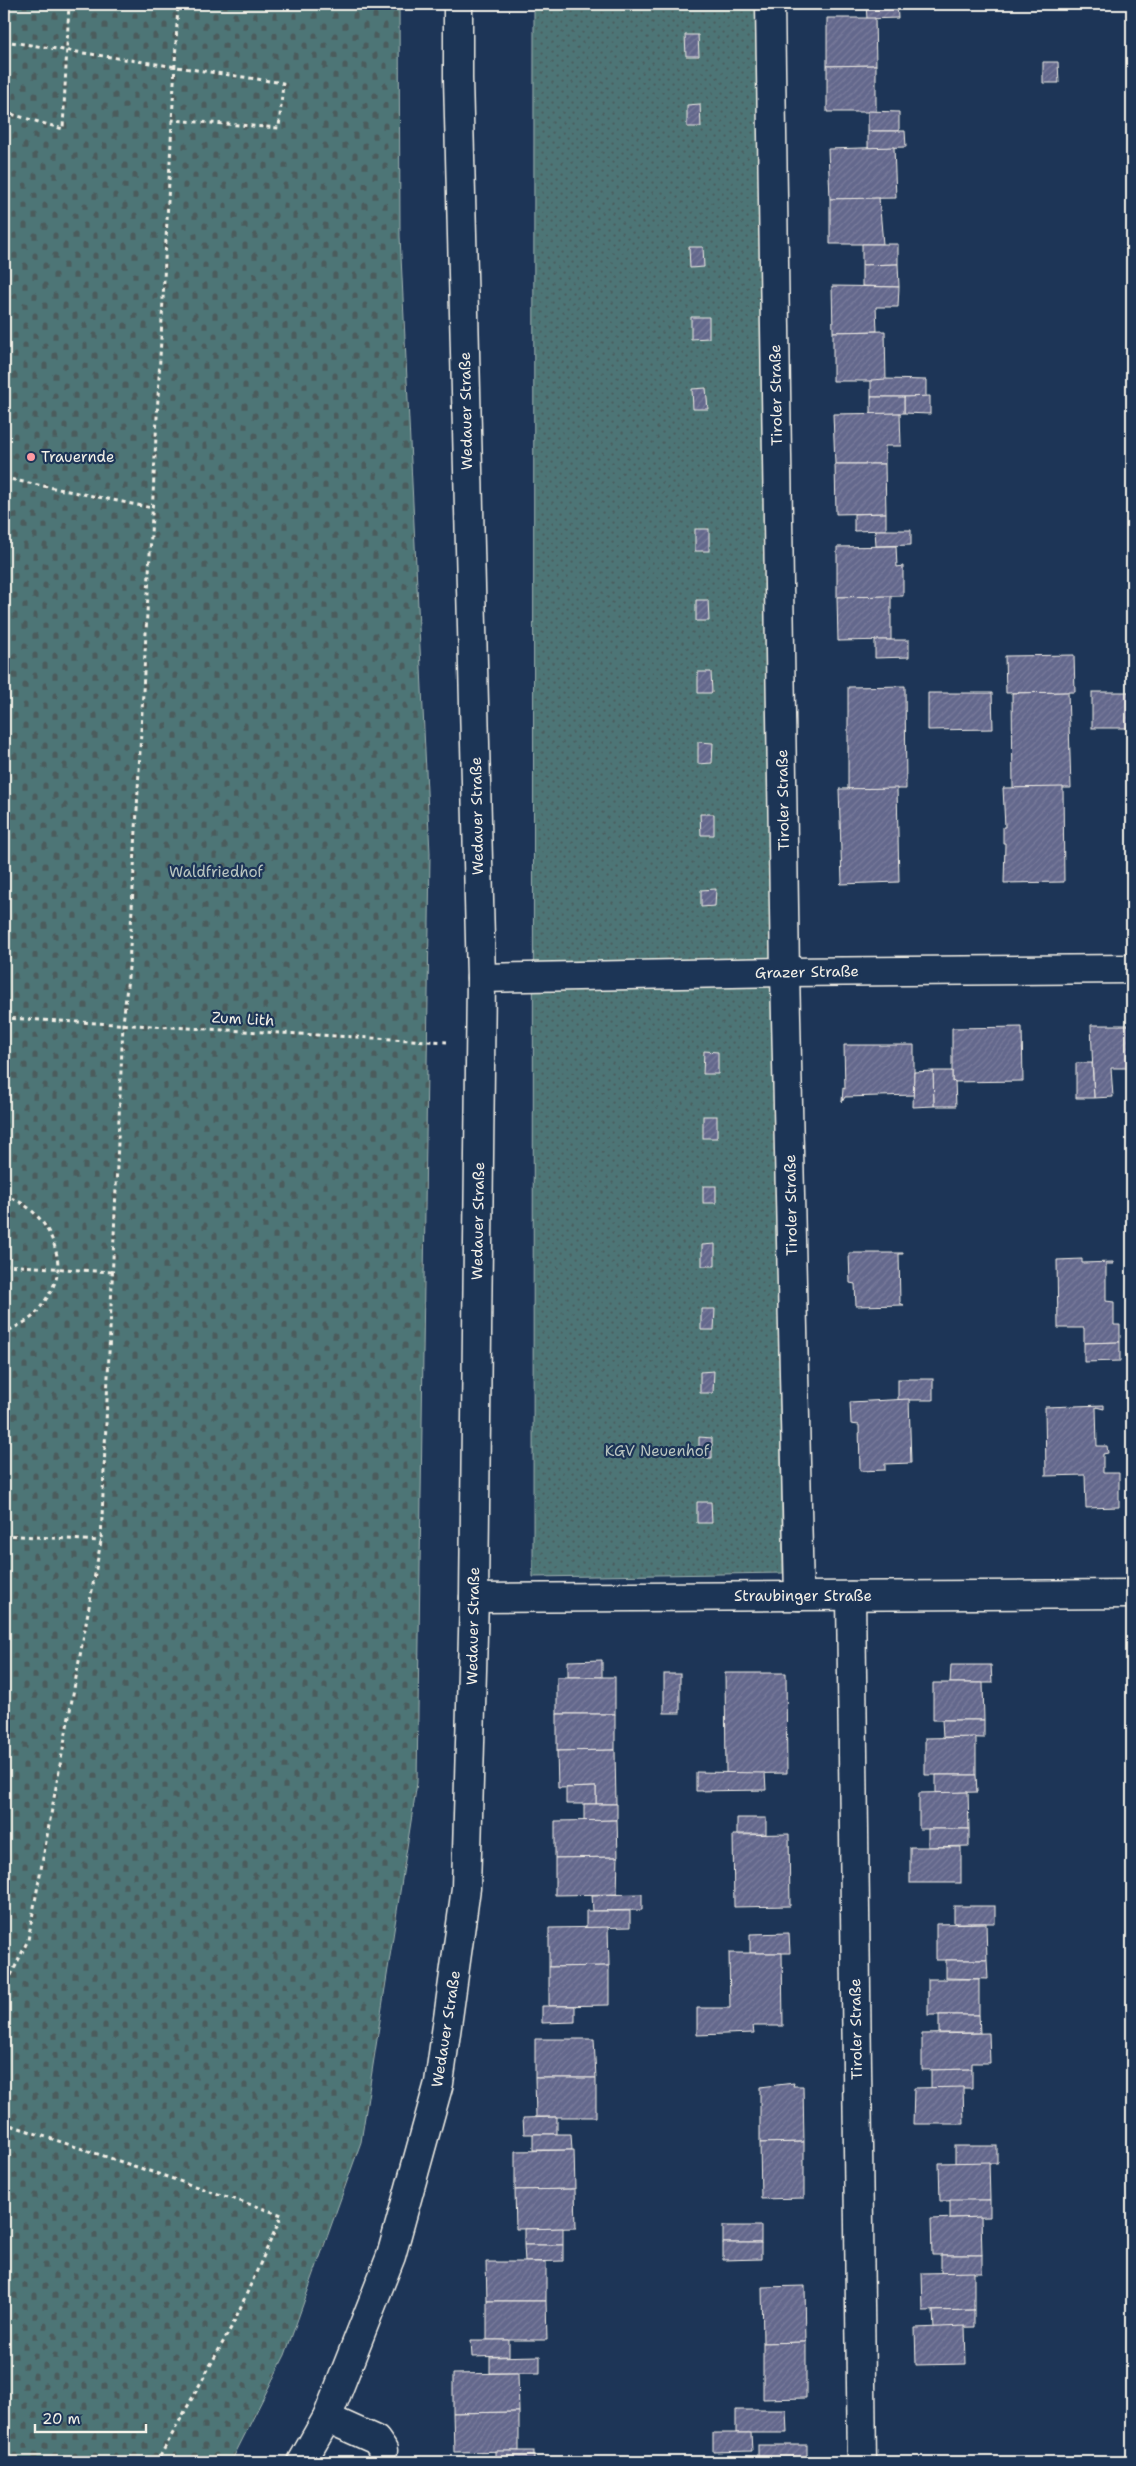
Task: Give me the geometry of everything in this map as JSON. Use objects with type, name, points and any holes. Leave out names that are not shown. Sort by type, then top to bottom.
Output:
[{"type":"street","name":"Wedauer Straße","points":[[302,2462],[327,2418],[391,2256],[439,2083],[466,1888],[474,1598],[481,978],[458,78],[458,4]]},
{"type":"street","name":"Tiroler Straße","points":[[770,4],[785,972],[799,1596]]},
{"type":"street","name":"Grazer Straße","points":[[481,978],[785,972],[1132,969]]},
{"type":"street","name":"Straubinger Straße","points":[[474,1598],[1132,1594]]},
{"type":"street","name":"Tiroler Straße","points":[[850,1596],[862,2462]]},
{"type":"street","points":[[327,2418],[376,2440],[383,2450],[382,2462]]},
{"type":"path","points":[[6,4],[4,40],[283,83],[279,128],[172,120]]},
{"type":"path","points":[[4,112],[63,129],[69,4]]},
{"type":"path","points":[[4,1990],[28,1940],[101,1541],[123,1024],[129,967],[178,4]]},
{"type":"path","points":[[4,478],[152,508]]},
{"type":"path","name":"Zum Lith","points":[[4,1018],[480,1044]]},
{"type":"path","points":[[4,1196],[12,1198],[35,1212],[51,1237],[58,1269],[50,1293],[35,1315],[4,1333]]},
{"type":"path","points":[[4,1265],[112,1272]]},
{"type":"path","points":[[4,1535],[101,1541]]},
{"type":"path","points":[[4,2123],[282,2215],[233,2324],[157,2462]]},
{"type":"green space","name":"Waldfriedhof","points":[[4,4],[399,4],[400,236],[430,853],[417,1783],[361,2142],[285,2355],[231,2462],[4,2462]]},
{"type":"green space","name":"KGV Neuenhof","points":[[534,4],[756,4],[783,1573],[533,1577]]},
{"type":"building","points":[[866,4],[897,4],[898,18],[867,19]]},
{"type":"building","points":[[827,18],[875,18],[876,65],[827,66]]},
{"type":"building","points":[[685,35],[698,35],[699,56],[686,56]]},
{"type":"building","points":[[1043,62],[1058,62],[1059,83],[1043,83]]},
{"type":"building","points":[[876,65],[876,112],[827,112],[827,66]]},
{"type":"building","points":[[700,104],[701,127],[687,127],[687,105]]},
{"type":"building","points":[[868,111],[899,112],[899,131],[868,131]]},
{"type":"building","points":[[868,131],[905,131],[906,147],[868,148]]},
{"type":"building","points":[[894,147],[896,198],[830,199],[828,149]]},
{"type":"building","points":[[879,198],[883,244],[830,244],[830,199]]},
{"type":"building","points":[[862,244],[898,244],[898,264],[862,265]]},
{"type":"building","points":[[689,247],[703,247],[704,267],[690,268]]},
{"type":"building","points":[[898,264],[899,287],[862,286],[862,265]]},
{"type":"building","points":[[832,286],[899,287],[898,307],[876,307],[877,331],[833,332]]},
{"type":"building","points":[[691,317],[709,317],[709,338],[691,339]]},
{"type":"building","points":[[885,331],[886,381],[833,381],[833,332]]},
{"type":"building","points":[[871,380],[926,380],[926,397],[871,397]]},
{"type":"building","points":[[706,388],[708,409],[693,409],[692,389]]},
{"type":"building","points":[[930,396],[930,414],[904,413],[904,397]]},
{"type":"building","points":[[871,397],[904,397],[904,413],[871,414]]},
{"type":"building","points":[[900,413],[901,446],[885,446],[885,464],[835,464],[833,414]]},
{"type":"building","points":[[835,464],[885,464],[886,513],[836,514]]},
{"type":"building","points":[[886,513],[886,530],[854,531],[854,514]]},
{"type":"building","points":[[695,529],[709,529],[709,551],[695,551]]},
{"type":"building","points":[[875,530],[911,530],[911,545],[876,546]]},
{"type":"building","points":[[896,546],[897,567],[903,566],[903,596],[837,597],[837,547]]},
{"type":"building","points":[[891,596],[891,640],[838,641],[837,597]]},
{"type":"building","points":[[696,600],[708,600],[709,621],[696,621]]},
{"type":"building","points":[[875,640],[909,640],[909,657],[875,658]]},
{"type":"building","points":[[1074,655],[1075,692],[1006,693],[1005,656]]},
{"type":"building","points":[[698,672],[711,672],[712,693],[698,693]]},
{"type":"building","points":[[905,686],[906,789],[848,789],[848,687]]},
{"type":"building","points":[[1068,692],[1071,788],[1013,788],[1012,693]]},
{"type":"building","points":[[1092,692],[1132,692],[1132,728],[1092,728]]},
{"type":"building","points":[[928,693],[992,693],[993,729],[928,730]]},
{"type":"building","points":[[698,742],[713,743],[712,763],[698,764]]},
{"type":"building","points":[[1063,787],[1064,882],[1004,883],[1005,843],[1003,843],[1003,827],[1005,827],[1003,788]]},
{"type":"building","points":[[897,788],[899,882],[840,884],[842,882],[839,789]]},
{"type":"building","points":[[700,814],[714,814],[714,835],[701,835]]},
{"type":"building","points":[[716,889],[715,906],[701,907],[701,890]]},
{"type":"building","points":[[1091,1025],[1132,1025],[1132,1068],[1111,1068],[1113,1097],[1094,1098]]},
{"type":"building","points":[[1022,1027],[1023,1081],[952,1082],[952,1028]]},
{"type":"building","points":[[844,1045],[914,1045],[914,1095],[845,1097],[842,1102],[843,1088],[845,1089]]},
{"type":"building","points":[[704,1051],[718,1052],[718,1074],[703,1074]]},
{"type":"building","points":[[1076,1063],[1092,1063],[1094,1098],[1076,1098]]},
{"type":"building","points":[[933,1071],[952,1071],[952,1082],[955,1081],[956,1106],[934,1106]]},
{"type":"building","points":[[933,1071],[934,1106],[913,1107],[914,1072]]},
{"type":"building","points":[[703,1116],[717,1116],[717,1138],[703,1138]]},
{"type":"building","points":[[703,1186],[716,1186],[716,1203],[703,1203]]},
{"type":"building","points":[[715,1244],[715,1266],[702,1266],[702,1245]]},
{"type":"building","points":[[849,1253],[903,1253],[899,1254],[900,1303],[904,1305],[856,1306],[855,1284],[850,1283]]},
{"type":"building","points":[[1082,1259],[1082,1263],[1113,1262],[1113,1264],[1106,1264],[1106,1301],[1114,1302],[1114,1325],[1120,1325],[1120,1342],[1084,1343],[1084,1328],[1058,1328],[1057,1260]]},
{"type":"building","points":[[701,1309],[715,1309],[714,1330],[701,1330]]},
{"type":"building","points":[[1120,1342],[1120,1361],[1084,1362],[1084,1343]]},
{"type":"building","points":[[714,1371],[713,1393],[700,1393],[700,1372]]},
{"type":"building","points":[[898,1379],[933,1379],[933,1400],[898,1400]]},
{"type":"building","points":[[909,1399],[911,1463],[885,1464],[885,1470],[860,1471],[859,1425],[851,1424],[850,1402]]},
{"type":"building","points":[[1104,1405],[1104,1409],[1096,1407],[1097,1446],[1107,1446],[1108,1453],[1103,1454],[1103,1473],[1119,1473],[1119,1507],[1086,1508],[1085,1475],[1046,1476],[1045,1407]]},
{"type":"building","points":[[699,1437],[712,1438],[712,1458],[699,1458]]},
{"type":"building","points":[[697,1502],[711,1502],[712,1523],[697,1523]]},
{"type":"building","points":[[602,1660],[602,1677],[568,1677],[568,1661]]},
{"type":"building","points":[[951,1665],[991,1665],[992,1683],[950,1683]]},
{"type":"building","points":[[725,1673],[786,1673],[787,1773],[726,1774]]},
{"type":"building","points":[[664,1674],[680,1674],[680,1713],[664,1713]]},
{"type":"building","points":[[557,1677],[615,1677],[615,1714],[557,1714]]},
{"type":"building","points":[[933,1683],[983,1683],[984,1720],[933,1720]]},
{"type":"building","points":[[557,1714],[615,1714],[615,1750],[557,1751]]},
{"type":"building","points":[[942,1720],[984,1720],[984,1738],[943,1737]]},
{"type":"building","points":[[976,1737],[976,1775],[925,1775],[925,1738]]},
{"type":"building","points":[[615,1750],[616,1804],[596,1804],[596,1787],[558,1788],[557,1751]]},
{"type":"building","points":[[696,1772],[765,1773],[766,1790],[696,1791]]},
{"type":"building","points":[[936,1775],[976,1775],[977,1792],[936,1793]]},
{"type":"building","points":[[596,1787],[596,1804],[566,1804],[566,1788]]},
{"type":"building","points":[[968,1792],[969,1829],[919,1829],[919,1793]]},
{"type":"building","points":[[584,1804],[617,1804],[617,1820],[584,1821]]},
{"type":"building","points":[[737,1818],[766,1818],[766,1834],[737,1834]]},
{"type":"building","points":[[617,1820],[618,1857],[555,1858],[555,1821]]},
{"type":"building","points":[[928,1829],[969,1829],[969,1846],[928,1847]]},
{"type":"building","points":[[789,1834],[790,1906],[734,1907],[733,1835]]},
{"type":"building","points":[[910,1847],[961,1847],[961,1883],[910,1883]]},
{"type":"building","points":[[618,1857],[617,1894],[555,1895],[555,1858]]},
{"type":"building","points":[[642,1894],[642,1910],[593,1911],[592,1895]]},
{"type":"building","points":[[954,1906],[995,1906],[995,1923],[954,1923]]},
{"type":"building","points":[[586,1911],[630,1911],[630,1927],[586,1928]]},
{"type":"building","points":[[986,1923],[987,1960],[936,1960],[936,1924]]},
{"type":"building","points":[[608,1927],[609,1966],[549,1967],[549,1928]]},
{"type":"building","points":[[789,1933],[790,1953],[750,1953],[750,1934]]},
{"type":"building","points":[[729,1953],[782,1953],[783,2026],[753,2026],[754,2033],[697,2035],[697,2008],[730,2008]]},
{"type":"building","points":[[946,1960],[987,1960],[988,1979],[946,1978]]},
{"type":"building","points":[[609,1966],[609,2005],[549,2006],[549,1967]]},
{"type":"building","points":[[928,1979],[979,1979],[979,2015],[928,2015]]},
{"type":"building","points":[[542,2006],[575,2006],[575,2022],[542,2023]]},
{"type":"building","points":[[939,2015],[979,2015],[980,2033],[939,2033]]},
{"type":"building","points":[[989,2033],[990,2063],[972,2063],[972,2069],[922,2070],[922,2034]]},
{"type":"building","points":[[535,2039],[594,2039],[596,2078],[535,2078]]},
{"type":"building","points":[[972,2069],[972,2088],[931,2088],[931,2070]]},
{"type":"building","points":[[535,2078],[596,2078],[596,2117],[536,2117]]},
{"type":"building","points":[[794,2083],[793,2086],[803,2086],[804,2142],[760,2143],[760,2087]]},
{"type":"building","points":[[963,2087],[964,2124],[913,2124],[914,2088]]},
{"type":"building","points":[[557,2117],[557,2134],[524,2134],[523,2118]]},
{"type":"building","points":[[533,2134],[571,2134],[572,2150],[533,2150]]},
{"type":"building","points":[[804,2142],[804,2198],[761,2199],[760,2143]]},
{"type":"building","points":[[955,2146],[997,2146],[997,2163],[955,2163]]},
{"type":"building","points":[[574,2150],[575,2189],[515,2190],[515,2151]]},
{"type":"building","points":[[989,2162],[990,2200],[940,2201],[939,2163]]},
{"type":"building","points":[[575,2189],[576,2228],[516,2229],[515,2190]]},
{"type":"building","points":[[950,2200],[990,2200],[990,2217],[950,2218]]},
{"type":"building","points":[[981,2217],[982,2255],[932,2255],[931,2219]]},
{"type":"building","points":[[723,2226],[761,2226],[761,2243],[723,2243]]},
{"type":"building","points":[[563,2228],[563,2245],[524,2245],[524,2229]]},
{"type":"building","points":[[723,2243],[761,2243],[761,2259],[723,2260]]},
{"type":"building","points":[[524,2245],[563,2245],[563,2261],[525,2262]]},
{"type":"building","points":[[941,2255],[982,2255],[982,2273],[941,2273]]},
{"type":"building","points":[[486,2262],[546,2262],[546,2301],[487,2301]]},
{"type":"building","points":[[974,2272],[974,2310],[923,2311],[922,2273]]},
{"type":"building","points":[[805,2286],[806,2342],[763,2343],[762,2287]]},
{"type":"building","points":[[487,2301],[546,2301],[547,2340],[487,2340]]},
{"type":"building","points":[[974,2310],[974,2327],[934,2328],[933,2311]]},
{"type":"building","points":[[965,2326],[966,2364],[916,2365],[915,2328]]},
{"type":"building","points":[[471,2340],[509,2340],[509,2356],[472,2357]]},
{"type":"building","points":[[806,2342],[806,2398],[763,2399],[763,2343]]},
{"type":"building","points":[[540,2356],[540,2373],[490,2373],[490,2357]]},
{"type":"building","points":[[518,2373],[519,2412],[453,2413],[453,2374]]},
{"type":"building","points":[[736,2410],[786,2410],[787,2433],[736,2433]]},
{"type":"building","points":[[519,2412],[519,2451],[454,2452],[453,2413]]},
{"type":"building","points":[[713,2433],[751,2433],[752,2451],[713,2452]]},
{"type":"building","points":[[758,2445],[807,2445],[807,2462],[758,2462]]},
{"type":"building","points":[[495,2451],[534,2451],[534,2462],[495,2462]]},
{"type":"place","name":"Trauernde","points":[[31,457]]}]
